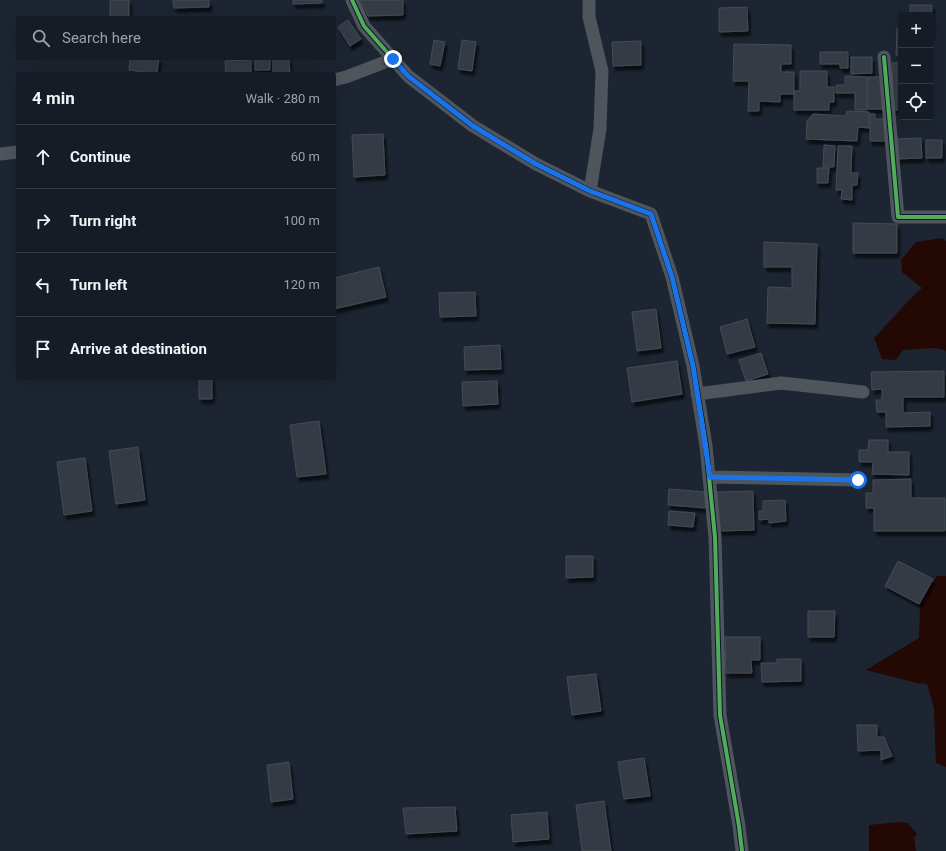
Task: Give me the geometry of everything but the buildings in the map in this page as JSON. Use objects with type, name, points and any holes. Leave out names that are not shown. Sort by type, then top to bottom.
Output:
[{"type":"street","points":[[352,0],[364,26],[408,76],[473,126],[536,164],[590,191],[651,214],[672,277],[693,366],[710,477],[715,537],[720,715],[742,851]]},
{"type":"street","points":[[589,0],[589,17],[602,71],[600,129],[590,191]]},
{"type":"street","points":[[884,57],[898,217],[946,217]]},
{"type":"street","points":[[336,80],[393,59]]},
{"type":"street","points":[[0,154],[16,152]]},
{"type":"street","points":[[697,394],[781,383],[863,392]]},
{"type":"street","points":[[710,477],[858,480]]},
{"type":"shaded area","points":[[943,238],[946,241],[946,352],[945,350],[934,348],[903,350],[896,360],[882,359],[874,338],[922,288],[902,272],[901,260],[916,242]]},
{"type":"shaded area","points":[[937,576],[946,576],[946,767],[936,763],[934,708],[927,684],[917,683],[866,670],[919,638],[920,605]]},
{"type":"shaded area","points":[[899,822],[908,823],[917,834],[914,838],[916,851],[869,851],[869,825]]},
{"type":"cycle path","points":[[352,0],[364,26],[408,76],[473,126],[536,164],[590,191],[651,214],[672,277],[693,366],[706,446],[715,537],[720,715],[742,851]]},
{"type":"cycle path","points":[[884,57],[898,217],[946,217]]},
{"type":"route","points":[[393,59],[408,76],[473,126],[536,164],[590,191],[651,214],[672,277],[693,366],[710,477],[858,480]]}]
